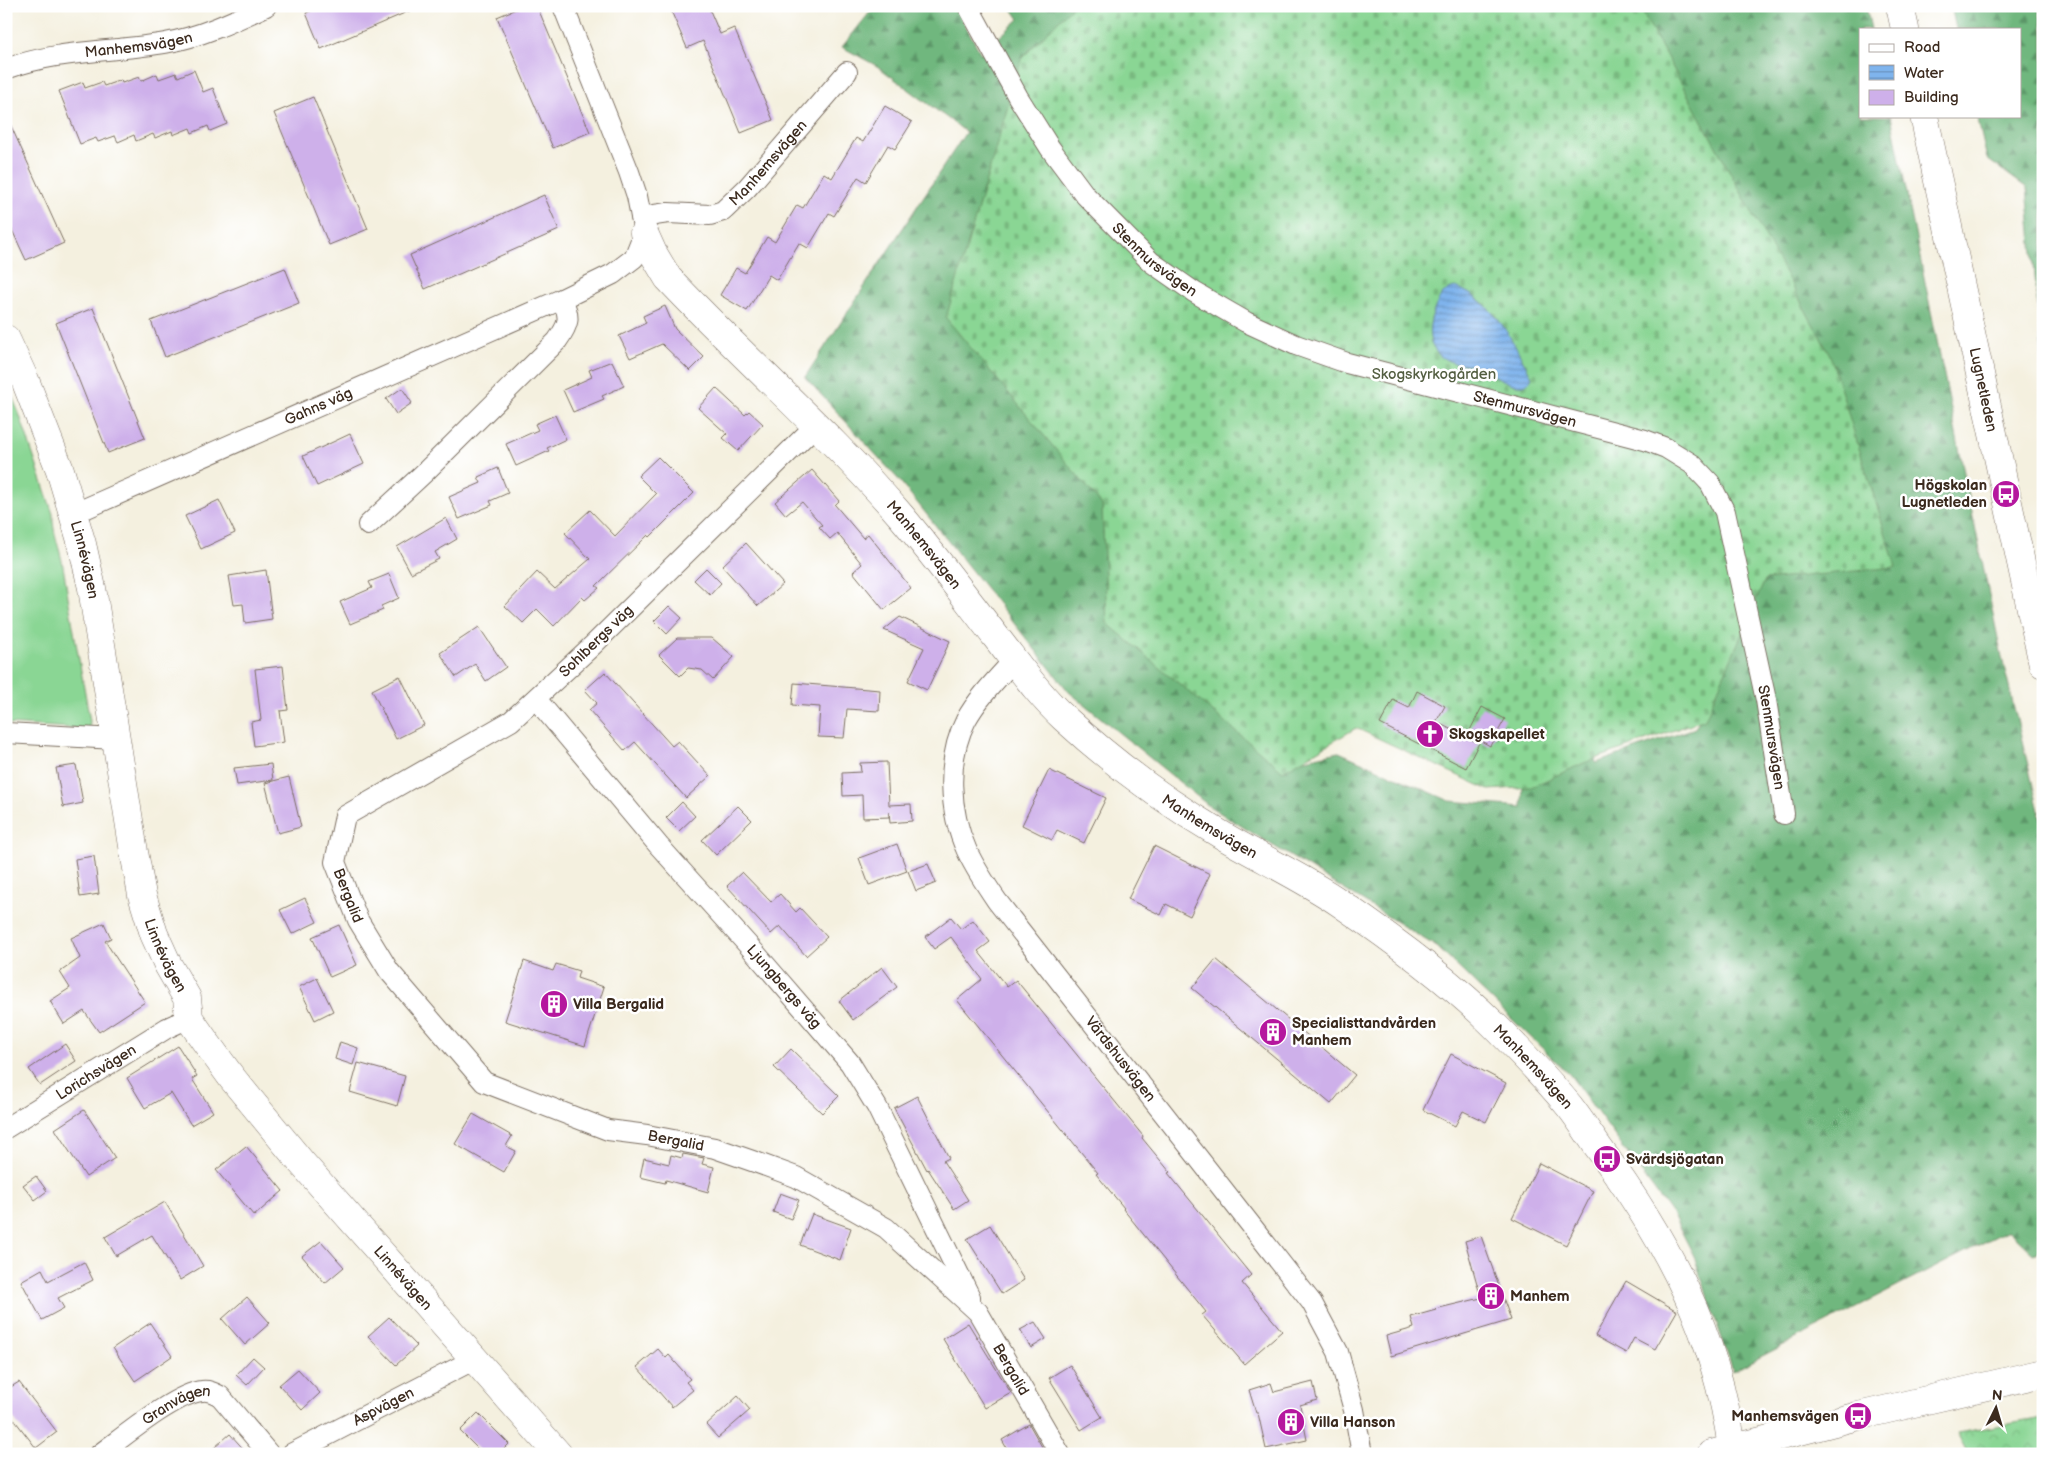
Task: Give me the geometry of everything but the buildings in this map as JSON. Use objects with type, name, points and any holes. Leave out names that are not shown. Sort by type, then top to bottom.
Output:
[{"type":"main road","points":[[1900,6],[1905,28]]},
{"type":"main road","name":"Lugnetleden","points":[[1924,118],[2043,664]]},
{"type":"main road","name":"Manhemsvägen","points":[[643,225],[653,253],[668,278],[852,461],[900,515],[1032,684],[1061,715],[1117,764],[1154,792],[1218,833],[1300,878],[1340,903],[1441,979],[1492,1023],[1571,1108],[1624,1181],[1667,1252],[1686,1288],[1712,1354],[1722,1390],[1721,1451]]},
{"type":"main road","name":"Linnévägen","points":[[6,339],[44,428],[73,514],[92,588],[142,895],[154,934],[164,958],[187,998],[188,1018],[232,1078],[301,1162],[558,1454]]},
{"type":"main road","points":[[1721,1451],[2043,1373]]},
{"type":"street","name":"Manhemsvägen","points":[[6,69],[18,64],[67,54],[168,42],[204,32],[266,6]]},
{"type":"street","name":"Manhemsvägen","points":[[563,6],[629,172],[637,196],[643,225],[668,213],[710,215],[723,210],[747,188],[847,72]]},
{"type":"street","name":"Stenmursvägen","points":[[968,6],[1018,97],[1050,148],[1085,195],[1151,262],[1194,292],[1246,322],[1296,345],[1347,363],[1644,440],[1666,448],[1692,464],[1710,483],[1725,512],[1766,700],[1784,814]]},
{"type":"street","name":"Gahns väg","points":[[73,514],[562,299],[614,274],[634,258],[643,225]]},
{"type":"street","points":[[368,524],[423,474],[557,341],[569,318],[562,299]]},
{"type":"street","name":"Sohlbergs väg","points":[[345,816],[499,729],[536,699],[816,426]]},
{"type":"street","name":"Värdshusvägen","points":[[1014,660],[986,691],[967,718],[962,729],[953,764],[953,792],[958,826],[967,851],[996,901],[1312,1303],[1338,1352],[1354,1410],[1362,1454]]},
{"type":"street","name":"Ljungbergs väg","points":[[536,699],[659,846],[757,955],[850,1063],[877,1106],[978,1312]]},
{"type":"street","points":[[6,733],[116,739]]},
{"type":"street","name":"Bergalid","points":[[345,816],[335,862],[358,920],[389,971],[484,1082],[608,1130],[647,1135],[715,1148],[796,1177],[886,1228],[978,1312],[1060,1454]]},
{"type":"street","name":"Lorichsvägen","points":[[6,1128],[167,1028],[188,1018]]},
{"type":"street","name":"Aspvägen","points":[[291,1454],[475,1360]]},
{"type":"street","name":"Granvägen","points":[[100,1454],[177,1399],[203,1391],[213,1392],[220,1396],[269,1454]]},
{"type":"green space","points":[[875,6],[955,6],[981,54],[1019,19],[1010,6],[1167,6],[1099,404],[1277,765],[1339,752],[1450,801],[1522,807],[1526,699],[1575,687],[1596,763],[1695,728],[1716,693],[1559,6],[1866,6],[1871,28],[1859,28],[1859,118],[1891,118],[2002,658],[2043,827],[2043,1250],[2033,1254],[2008,1230],[1733,1371],[1694,1256],[1674,1217],[1570,1075],[1437,947],[1209,806],[1069,692],[899,480],[805,377],[966,132],[877,66],[842,47]]},
{"type":"green space","name":"Skogskyrkogården","points":[[1073,6],[1639,6],[1830,355],[1896,567],[1765,580],[1705,719],[1584,763],[1531,787],[1489,790],[1356,728],[1283,771],[1107,623],[1102,505],[946,318],[1022,58]]},
{"type":"green space","points":[[1951,6],[2038,6],[2043,29],[2043,365],[2027,188],[1987,159],[1977,118],[2022,118],[2022,28],[1956,28]]},
{"type":"green space","points":[[6,382],[19,413],[53,514],[90,721],[89,729],[6,724]]},
{"type":"green space","points":[[2043,1418],[2043,1454],[1968,1454],[1957,1433]]},
{"type":"water","points":[[1456,287],[1482,303],[1502,324],[1532,377],[1528,383],[1524,385],[1512,384],[1473,365],[1455,363],[1439,355],[1431,341],[1430,325],[1432,316],[1443,294],[1449,289]]},
{"type":"place","name":"Högskolan Lugnetleden","points":[[2006,494]]},
{"type":"place","name":"Skogskapellet","points":[[1430,734]]},
{"type":"place","name":"Villa Bergalid","points":[[554,1004]]},
{"type":"place","name":"Specialisttandvården Manhem","points":[[1273,1032]]},
{"type":"place","name":"Svärdsjögatan","points":[[1607,1159]]},
{"type":"place","name":"Manhem","points":[[1491,1296]]},
{"type":"place","name":"Manhemsvägen","points":[[1858,1416]]},
{"type":"place","name":"Villa Hanson","points":[[1291,1422]]}]
